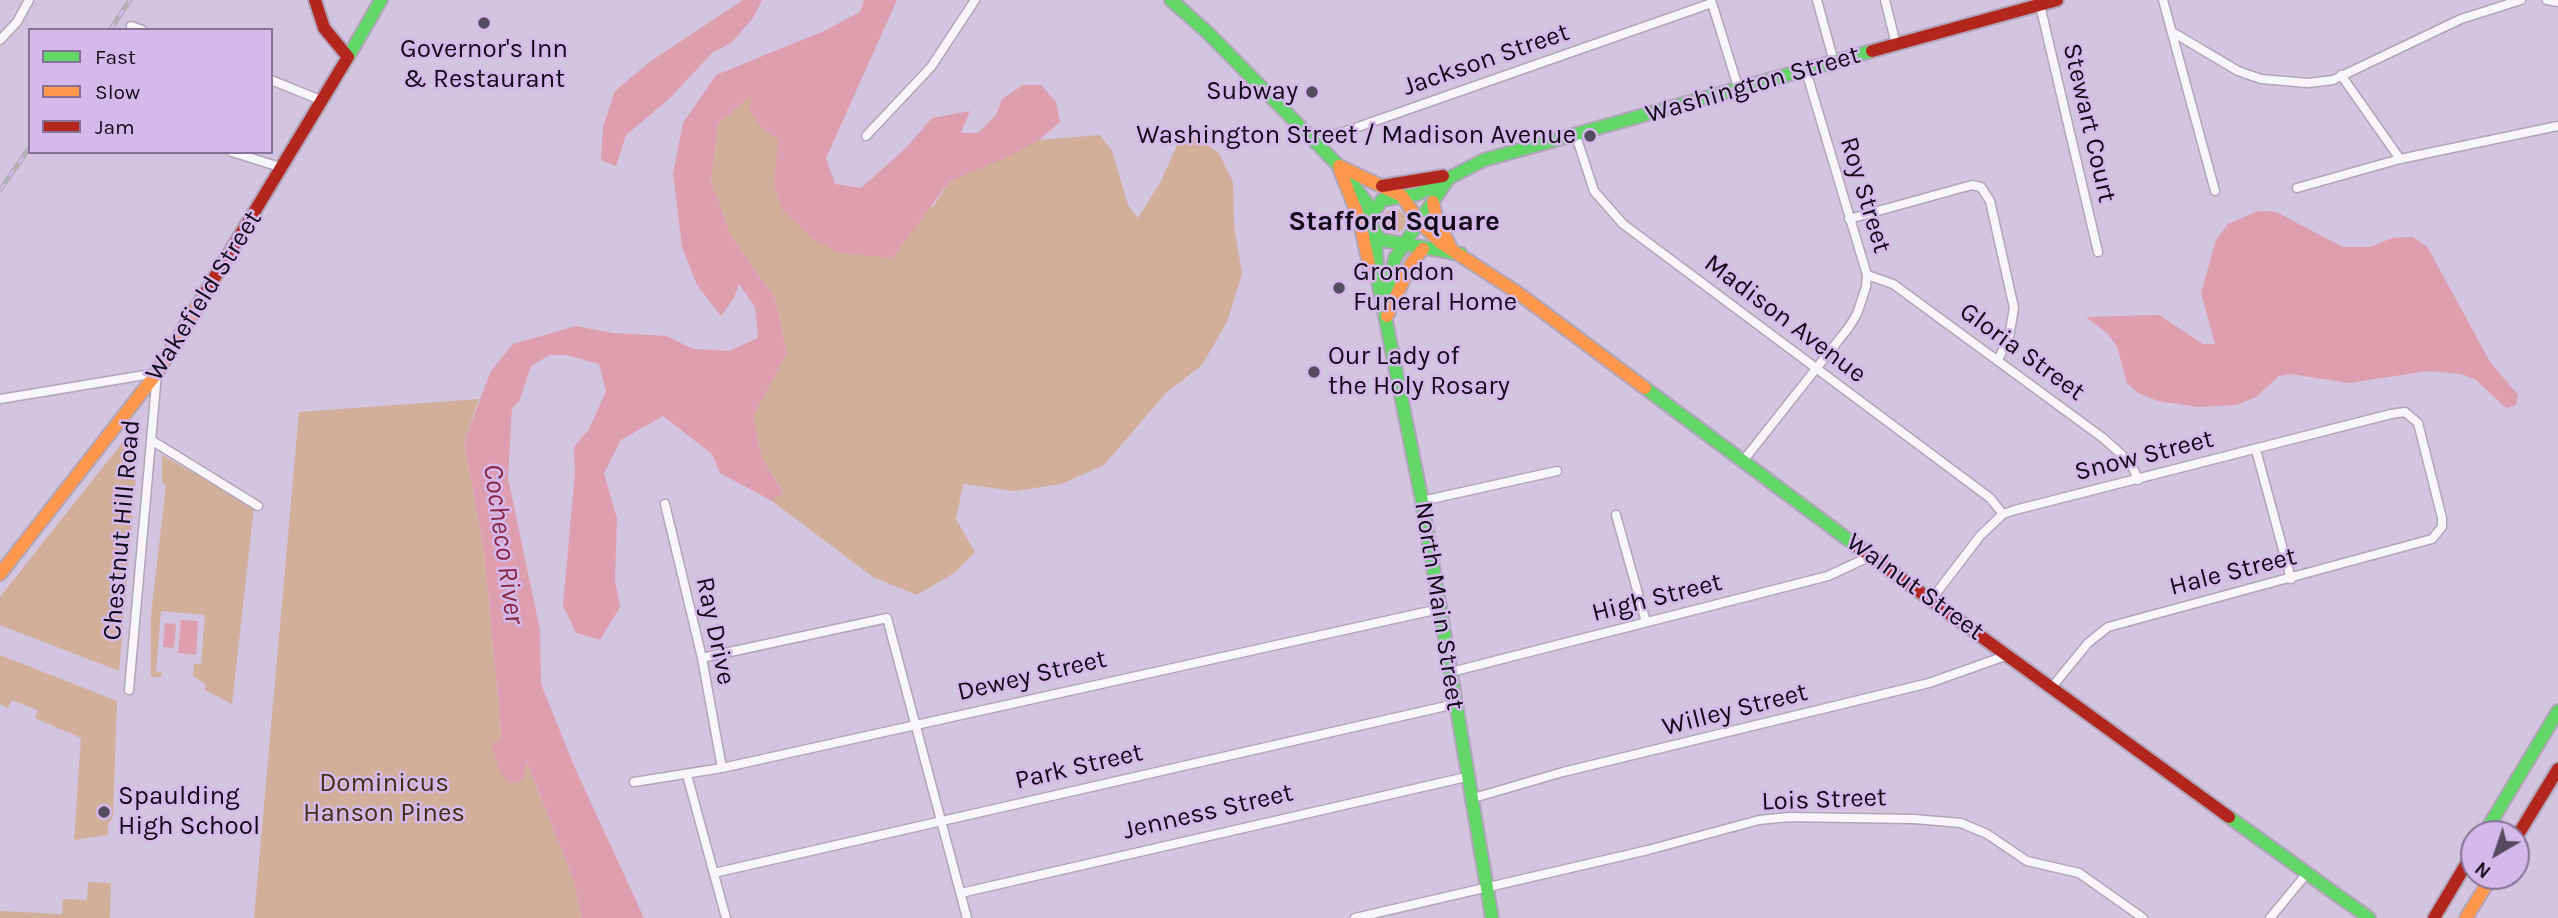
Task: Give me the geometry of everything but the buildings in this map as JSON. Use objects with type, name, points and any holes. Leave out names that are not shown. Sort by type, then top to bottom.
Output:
[{"type":"main road","points":[[314,0],[324,28],[348,57]]},
{"type":"main road","name":"Wakefield Street","points":[[0,574],[105,443],[156,373],[283,168],[381,0]]},
{"type":"main road","name":"North Main Street","points":[[1173,0],[1339,166],[1356,186],[1371,216]]},
{"type":"main road","name":"Washington Street","points":[[1402,196],[1418,194],[1484,160],[2057,0]]},
{"type":"main road","name":"North Main Street","points":[[1339,166],[1402,196]]},
{"type":"main road","name":"North Main Street","points":[[1339,166],[1345,189],[1359,218],[1372,281],[1382,295]]},
{"type":"main road","points":[[1381,186],[1451,176]]},
{"type":"main road","name":"Washington Street","points":[[1419,221],[1451,176]]},
{"type":"main road","points":[[1382,295],[1389,284],[1395,258],[1419,221],[1412,206],[1402,196],[1382,200],[1371,216],[1375,233],[1388,243],[1404,244]]},
{"type":"main road","points":[[1433,202],[1436,217],[1450,246]]},
{"type":"main road","name":"Walnut Street","points":[[1419,221],[1434,237],[1462,254],[2366,917]]},
{"type":"main road","name":"North Main Street","points":[[1375,233],[1382,295],[1422,501],[1466,777],[1492,918]]},
{"type":"main road","name":"Walnut Street","points":[[1404,244],[1462,254]]},
{"type":"main road","points":[[1387,316],[1410,264],[1423,249]]},
{"type":"main road","points":[[2492,820],[2558,711]]},
{"type":"main road","points":[[2527,820],[2558,769]]},
{"type":"main road","points":[[2434,918],[2460,874]]},
{"type":"main road","points":[[2466,918],[2483,890]]},
{"type":"street","points":[[0,40],[17,22],[29,0]]},
{"type":"street","points":[[866,136],[931,67],[975,0]]},
{"type":"street","points":[[1817,0],[1834,62]]},
{"type":"street","points":[[1885,0],[1896,44]]},
{"type":"street","points":[[2163,0],[2215,191]]},
{"type":"street","points":[[2174,33],[2215,60],[2261,79],[2308,83],[2341,75],[2461,19],[2521,0]]},
{"type":"street","points":[[2547,0],[2558,2]]},
{"type":"street","points":[[1711,1],[1739,90]]},
{"type":"street","name":"Jackson Street","points":[[1315,142],[1711,1]]},
{"type":"street","name":"Stewart Court","points":[[2040,5],[2098,252]]},
{"type":"street","points":[[131,26],[136,28]]},
{"type":"street","name":"Roy Street","points":[[1743,461],[1857,314],[1867,275],[1806,71]]},
{"type":"street","points":[[2341,75],[2400,159]]},
{"type":"street","points":[[273,81],[323,101]]},
{"type":"street","points":[[2297,188],[2400,159],[2558,125]]},
{"type":"street","name":"Madison Avenue","points":[[1575,133],[1588,178],[1608,211],[1990,498],[2003,514]]},
{"type":"street","points":[[238,154],[283,168]]},
{"type":"street","points":[[1849,219],[1972,185],[1981,187],[1990,201],[2014,308],[2009,337],[1998,360]]},
{"type":"street","name":"Gloria Street","points":[[1867,275],[1893,284],[2121,452],[2131,463],[2138,480]]},
{"type":"street","points":[[0,398],[156,373]]},
{"type":"street","name":"Chestnut Hill Road","points":[[129,690],[156,373]]},
{"type":"street","name":"Snow Street","points":[[2003,514],[2405,412],[2418,423],[2422,435],[2442,527]]},
{"type":"street","points":[[151,440],[258,506]]},
{"type":"street","points":[[2256,450],[2291,579]]},
{"type":"street","points":[[1422,501],[1557,471]]},
{"type":"street","name":"Ray Drive","points":[[665,504],[702,658],[722,768]]},
{"type":"street","points":[[1616,514],[1646,622]]},
{"type":"street","points":[[1931,600],[1980,536],[2003,514]]},
{"type":"street","name":"Hale Street","points":[[2052,687],[2088,643],[2108,626],[2424,542],[2442,527]]},
{"type":"street","name":"High Street","points":[[1451,672],[1828,576],[1871,556]]},
{"type":"street","name":"Dewey Street","points":[[634,782],[722,768],[1439,609]]},
{"type":"street","points":[[702,658],[887,618],[967,918]]},
{"type":"street","name":"Willey Street","points":[[1470,799],[1563,772],[1962,674],[2008,655]]},
{"type":"street","name":"Park Street","points":[[714,873],[1455,704]]},
{"type":"street","points":[[687,775],[726,918]]},
{"type":"street","name":"Jenness Street","points":[[961,893],[1466,777]]},
{"type":"street","name":"Lois Street","points":[[1355,918],[1488,889],[1773,818],[1914,819],[1974,828],[2027,861],[2079,873],[2143,918]]},
{"type":"street","points":[[2270,918],[2308,872]]},
{"type":"green space","points":[[752,94],[761,127],[779,140],[774,186],[933,207],[950,181],[1039,140],[1100,135],[1112,151],[1128,205],[1138,218],[1161,181],[1184,130],[1219,153],[1233,182],[1234,226],[1242,274],[1227,322],[1202,365],[1166,393],[1104,465],[1061,484],[1015,491],[963,484],[956,519],[975,552],[954,573],[917,595],[873,577],[772,501],[783,492],[762,458],[753,416],[787,353],[775,298],[731,236],[711,181],[718,124]]},
{"type":"green space","points":[[1394,209],[1403,212],[1406,221],[1403,230],[1394,233],[1385,230],[1382,221],[1385,212]]},
{"type":"green space","name":"Dominicus Hanson Pines","points":[[479,399],[464,442],[484,550],[502,740],[491,744],[526,760],[574,881],[582,918],[254,918],[299,412]]},
{"type":"green space","points":[[137,424],[136,474],[119,671],[0,625],[0,597]]},
{"type":"green space","points":[[162,455],[254,507],[232,704],[205,690],[206,685],[193,676],[194,664],[201,664],[205,615],[161,611],[156,672],[162,673],[161,677],[151,677],[151,615],[166,485],[162,482]]},
{"type":"green space","points":[[0,655],[117,701],[113,816],[108,825],[108,835],[74,840],[81,738],[35,718],[38,710],[12,700],[8,708],[0,704]]},
{"type":"green space","points":[[88,882],[111,883],[110,918],[0,918],[0,911],[62,914],[63,899],[87,900]]},
{"type":"water","points":[[743,0],[762,0],[753,18],[732,42],[712,53],[669,99],[626,135],[616,166],[601,160],[603,127],[615,91],[651,61]]},
{"type":"water","name":"Cocheco River","points":[[864,0],[897,0],[826,158],[835,184],[861,188],[906,148],[932,118],[970,111],[961,133],[978,133],[996,115],[1002,99],[1023,85],[1041,85],[1056,102],[1060,122],[1039,140],[1005,158],[950,181],[892,258],[840,253],[813,239],[783,211],[774,186],[778,140],[761,127],[749,111],[752,95],[718,124],[711,181],[731,236],[775,298],[787,353],[753,416],[762,458],[783,493],[772,501],[720,473],[712,454],[663,416],[621,440],[604,473],[617,519],[615,580],[620,607],[600,640],[576,633],[563,605],[575,473],[574,447],[589,429],[606,391],[599,364],[566,355],[550,355],[531,366],[519,402],[512,408],[508,478],[540,630],[541,684],[575,768],[644,918],[582,918],[574,881],[527,762],[522,782],[508,783],[499,769],[491,744],[502,740],[484,550],[464,442],[491,371],[513,344],[576,326],[612,333],[667,336],[693,349],[729,351],[758,338],[755,307],[739,284],[734,298],[721,316],[697,285],[682,247],[673,174],[683,123],[716,75],[824,31],[860,12]]},
{"type":"water","points":[[2258,211],[2276,212],[2343,247],[2370,247],[2392,238],[2413,237],[2428,248],[2490,362],[2518,395],[2516,405],[2506,408],[2476,380],[2462,374],[2428,371],[2349,383],[2291,374],[2279,376],[2256,397],[2236,405],[2198,407],[2158,401],[2138,393],[2127,383],[2117,347],[2108,334],[2086,317],[2159,315],[2203,344],[2215,344],[2201,293],[2216,240],[2228,224]]},
{"type":"water","points":[[181,620],[198,621],[196,655],[178,653]]},
{"type":"water","points":[[165,623],[176,624],[174,648],[163,647]]},
{"type":"railway","points":[[111,28],[130,0]]},
{"type":"railway","points":[[0,190],[28,150]]},
{"type":"traffic: fast","points":[[348,57],[381,0]]},
{"type":"traffic: fast","points":[[1171,0],[1207,32],[1339,166],[1367,203],[1375,233],[1381,240],[1461,254]]},
{"type":"traffic: fast","points":[[1371,216],[1382,200],[1418,194],[1484,160],[1872,51]]},
{"type":"traffic: fast","points":[[1382,295],[1389,284],[1395,258],[1448,179]]},
{"type":"traffic: fast","points":[[1375,233],[1378,281],[1422,501],[1492,918]]},
{"type":"traffic: fast","points":[[1645,388],[1858,547]]},
{"type":"traffic: fast","points":[[2492,820],[2558,711]]},
{"type":"traffic: fast","points":[[2229,817],[2369,918]]},
{"type":"traffic: slow","points":[[1339,166],[1402,196],[1419,221],[1441,243],[1518,293],[1645,388]]},
{"type":"traffic: slow","points":[[1340,170],[1359,218],[1370,269]]},
{"type":"traffic: slow","points":[[1433,202],[1436,217],[1450,246]]},
{"type":"traffic: slow","points":[[1387,316],[1411,264],[1423,249]]},
{"type":"traffic: slow","points":[[0,574],[157,373],[204,295]]},
{"type":"traffic: slow","points":[[2466,918],[2483,890]]},
{"type":"traffic: jam","points":[[204,295],[348,57],[324,28],[315,0]]},
{"type":"traffic: jam","points":[[1872,51],[2057,0]]},
{"type":"traffic: jam","points":[[1382,186],[1443,176]]},
{"type":"traffic: jam","points":[[1858,547],[2229,817]]},
{"type":"traffic: jam","points":[[2527,820],[2558,769]]},
{"type":"traffic: jam","points":[[2434,918],[2460,874]]},
{"type":"place","name":"Governor's Inn & Restaurant","points":[[484,23]]},
{"type":"place","name":"Subway","points":[[1312,92]]},
{"type":"place","name":"Washington Street / Madison Avenue","points":[[1590,136]]},
{"type":"place","name":"Grondon Funeral Home","points":[[1339,288]]},
{"type":"place","name":"Our Lady of the Holy Rosary","points":[[1314,372]]},
{"type":"place","name":"Spaulding High School","points":[[104,812]]},
{"type":"district","name":"Stafford Square","points":[[1394,222]]}]
